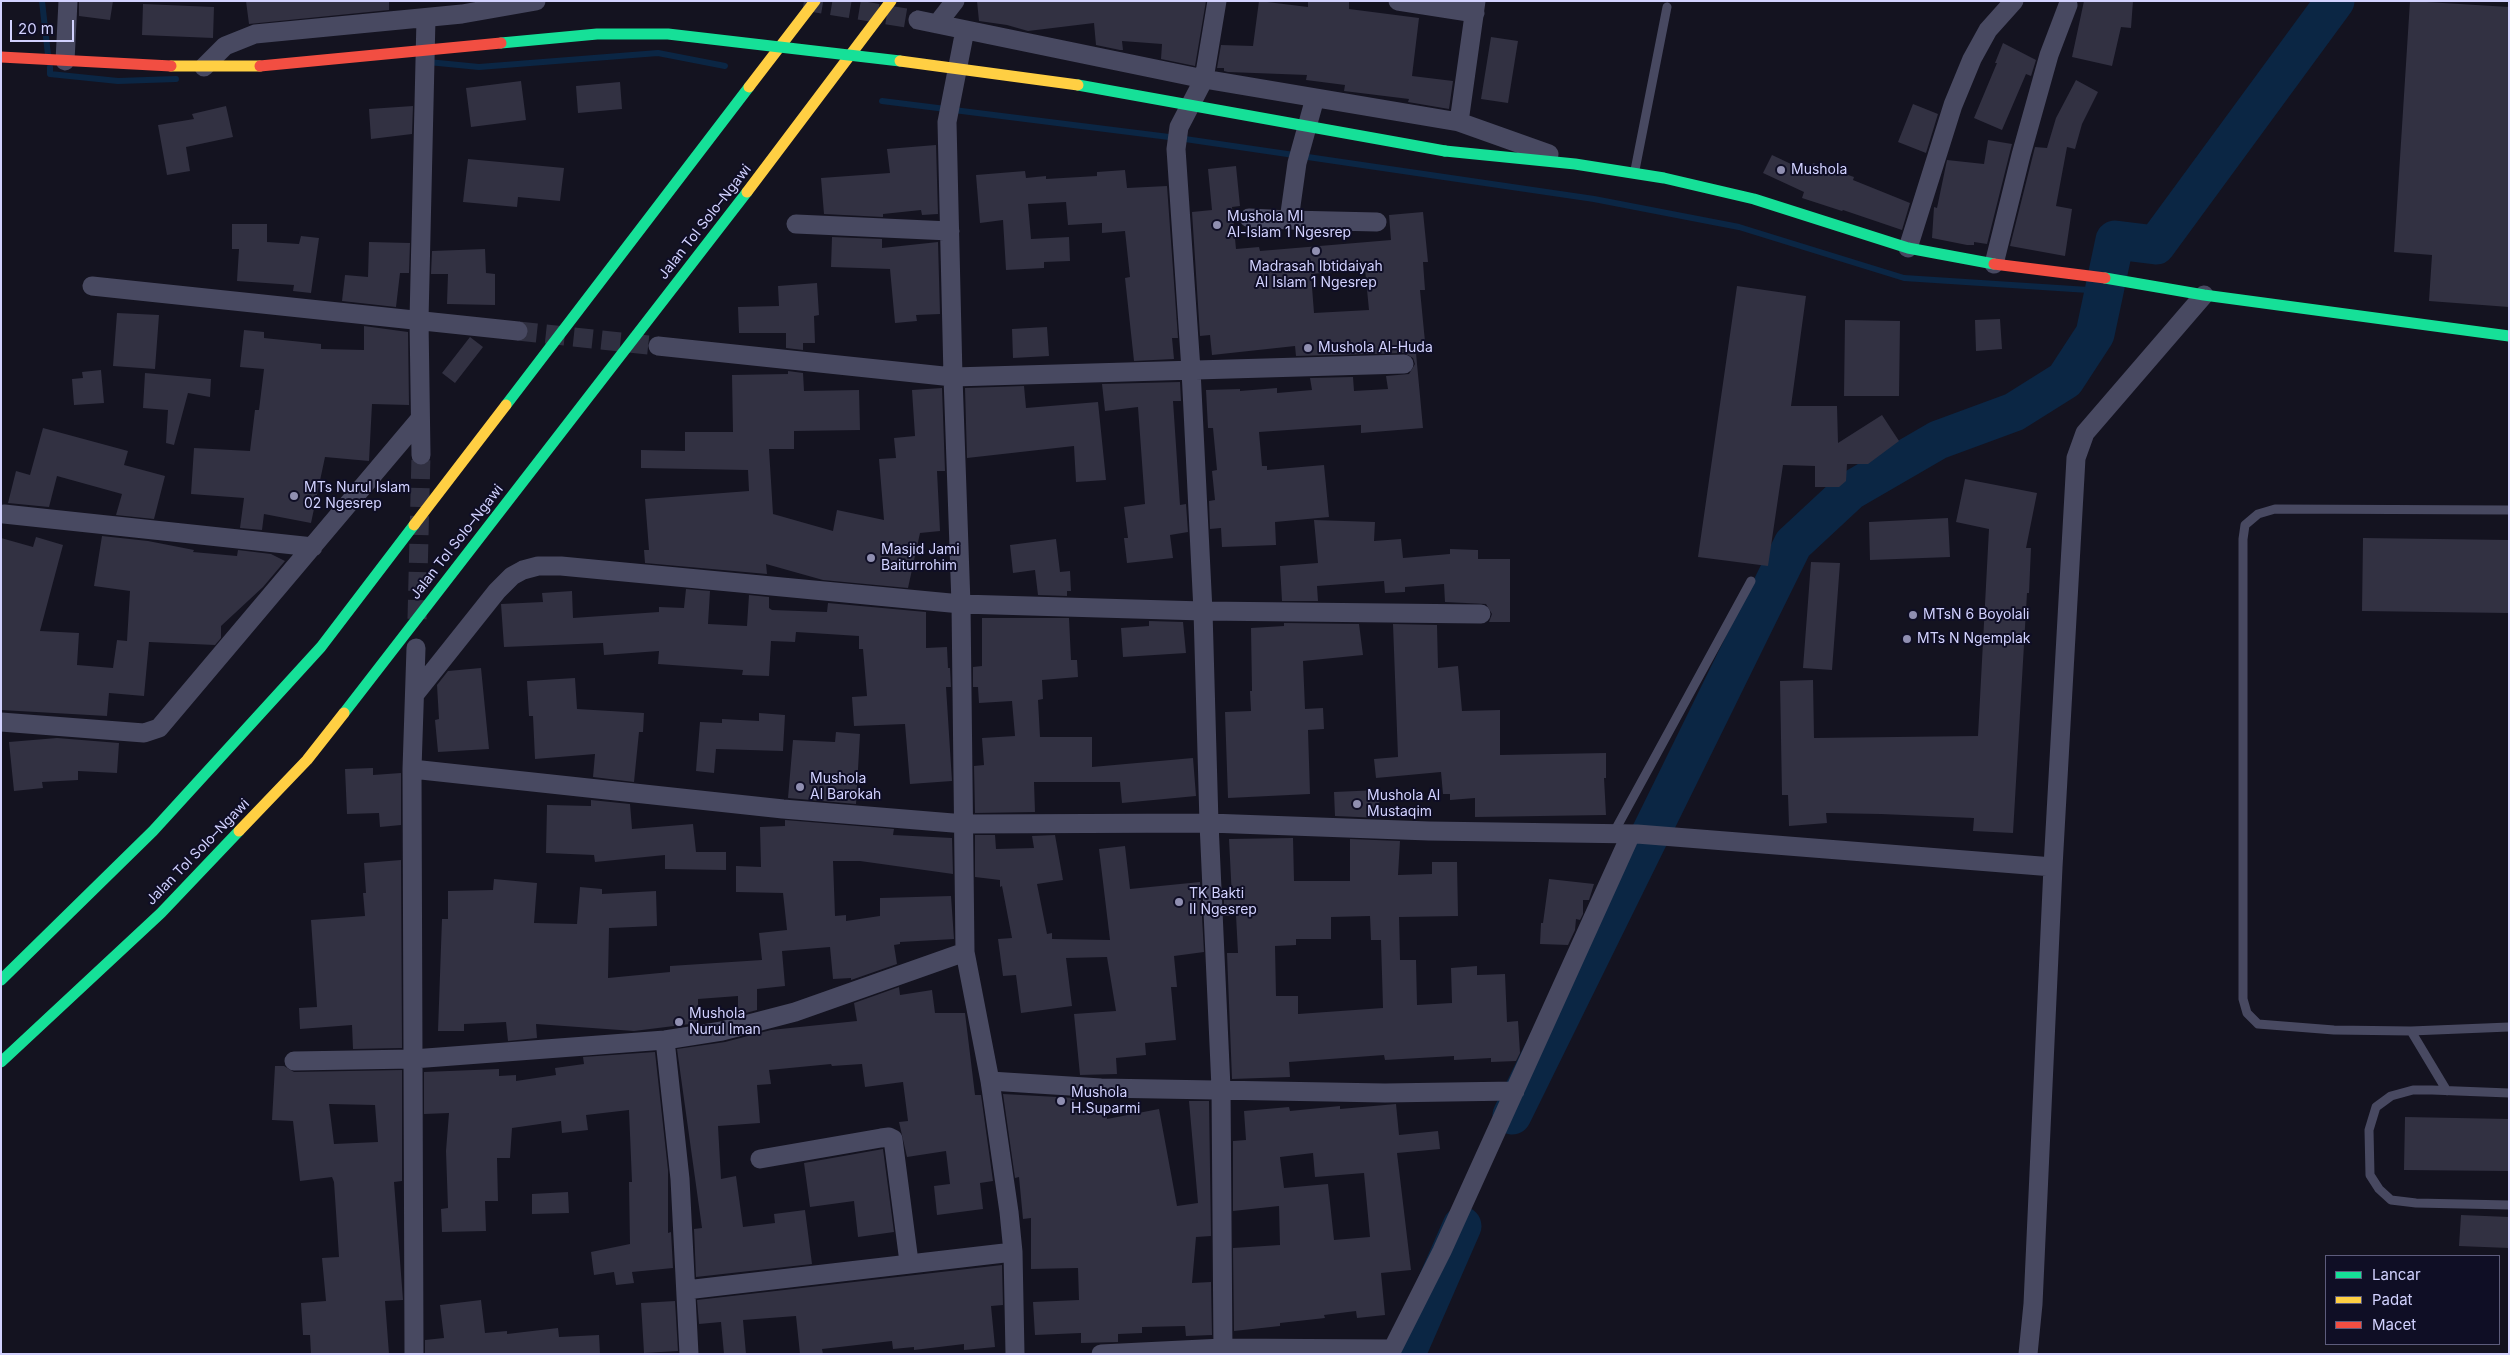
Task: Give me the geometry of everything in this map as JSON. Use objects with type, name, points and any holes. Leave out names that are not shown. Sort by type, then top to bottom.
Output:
[{"type":"main road","points":[[1,980],[153,831],[321,647],[816,1]]},
{"type":"main road","name":"Jalan Tol Solo–Ngawi","points":[[1,1062],[161,913],[307,760],[826,90],[891,1]]},
{"type":"main road","points":[[1,57],[204,68],[260,66],[596,34],[668,34],[743,41],[1042,78],[1445,151],[1575,164],[1634,173],[1694,184],[1754,199],[1908,248],[1994,264],[2134,282],[2204,296],[2509,336]]},
{"type":"street","points":[[61,61],[68,1]]},
{"type":"street","points":[[204,68],[225,46],[239,38],[255,34],[426,18],[461,8],[536,1]]},
{"type":"street","points":[[937,24],[955,1]]},
{"type":"street","points":[[1217,1],[1204,79],[1179,127],[1176,149],[1191,370],[1203,611],[1209,823],[1221,1088],[1223,1351]]},
{"type":"street","points":[[1398,1],[1475,7],[1459,122]]},
{"type":"street","points":[[1908,248],[1953,105],[1972,59],[1988,30],[2014,1]]},
{"type":"street","points":[[1994,264],[2021,155],[2049,55],[2068,5]]},
{"type":"street","points":[[421,456],[419,320],[423,58],[426,18]]},
{"type":"street","points":[[918,20],[1204,79],[1459,122],[1575,164]]},
{"type":"street","points":[[965,30],[947,122],[961,604],[965,952],[990,1080],[1014,1252],[1015,1354]]},
{"type":"street","points":[[1289,220],[1302,139],[1315,98]]},
{"type":"street","points":[[1249,218],[1377,222]]},
{"type":"street","points":[[796,224],[950,231]]},
{"type":"street","points":[[92,286],[518,331]]},
{"type":"street","points":[[2028,1354],[2034,1304],[2053,867],[2076,458],[2085,433],[2204,296]]},
{"type":"street","points":[[658,346],[953,377],[1404,364]]},
{"type":"street","points":[[1,722],[144,733],[153,731],[163,724],[420,419]]},
{"type":"street","points":[[4,514],[313,547]]},
{"type":"street","points":[[415,694],[497,591],[512,576],[523,570],[538,566],[570,567],[961,604],[1203,611],[1481,614]]},
{"type":"street","points":[[414,1354],[412,770],[416,648]]},
{"type":"street","points":[[412,770],[783,809],[965,824],[1209,823],[1429,831],[1627,834],[2053,867]]},
{"type":"street","points":[[1101,1354],[1223,1351],[1391,1351],[1442,1251],[1627,834]]},
{"type":"street","points":[[294,1061],[413,1059],[665,1040],[722,1030],[795,1012],[965,952]]},
{"type":"street","points":[[665,1040],[680,1178],[689,1354]]},
{"type":"street","points":[[990,1080],[1101,1088],[1221,1088],[1385,1093],[1514,1091]]},
{"type":"street","points":[[760,1159],[881,1138],[890,1137],[893,1139],[909,1262]]},
{"type":"street","points":[[686,1290],[909,1262],[1014,1252]]},
{"type":"lane","points":[[1634,173],[1666,7]]},
{"type":"lane","points":[[2509,510],[2275,509],[2258,514],[2245,525],[2243,539],[2243,999],[2247,1013],[2258,1024],[2334,1030],[2411,1031],[2509,1026]]},
{"type":"lane","points":[[1627,834],[1751,581]]},
{"type":"lane","points":[[2411,1031],[2448,1090]]},
{"type":"lane","points":[[2509,1093],[2413,1090],[2391,1096],[2376,1107],[2369,1130],[2370,1175],[2391,1200],[2416,1203],[2509,1205]]},
{"type":"building","points":[[79,1],[113,1],[110,20],[79,16]]},
{"type":"building","points":[[246,1],[389,1],[389,10],[249,24]]},
{"type":"building","points":[[977,1],[1206,1],[1195,66],[1161,59],[1162,44],[1122,41],[1123,50],[1096,45],[1094,23],[1028,31],[1007,25],[979,21]]},
{"type":"building","points":[[1259,1],[1308,7],[1308,1],[1349,2],[1349,9],[1419,18],[1412,76],[1453,81],[1449,109],[1408,102],[1409,99],[1344,91],[1345,85],[1306,80],[1307,75],[1228,72],[1224,71],[1224,68],[1217,68],[1221,45],[1253,46]]},
{"type":"building","points":[[2084,1],[2133,1],[2131,28],[2121,27],[2112,66],[2072,57]]},
{"type":"building","points":[[2410,1],[2509,7],[2509,307],[2429,301],[2432,255],[2394,252]]},
{"type":"building","points":[[143,4],[214,7],[213,38],[142,35]]},
{"type":"building","points":[[1491,37],[1518,41],[1508,103],[1481,99]]},
{"type":"building","points":[[2003,43],[2036,60],[2031,76],[2026,74],[2002,130],[1974,118],[1997,63],[1995,63]]},
{"type":"building","points":[[2076,80],[2098,92],[2082,124],[2075,149],[2067,147],[2056,206],[2072,209],[2065,256],[2010,246],[2035,147],[2047,148],[2056,118]]},
{"type":"building","points":[[521,81],[526,120],[471,127],[466,88]]},
{"type":"building","points":[[620,82],[622,109],[578,113],[576,86]]},
{"type":"building","points":[[1913,104],[1938,114],[1926,153],[1898,142]]},
{"type":"building","points":[[226,106],[233,137],[186,147],[190,171],[167,175],[158,125],[194,119],[192,114]]},
{"type":"building","points":[[413,106],[412,134],[371,139],[369,109]]},
{"type":"building","points":[[1988,140],[2012,144],[1987,244],[1974,242],[1974,245],[1967,245],[1932,238],[1934,207],[1937,208],[1947,160],[1984,164]]},
{"type":"building","points":[[936,145],[938,214],[922,215],[921,210],[883,214],[883,217],[824,214],[821,178],[890,173],[887,149]]},
{"type":"building","points":[[1772,155],[1810,173],[1813,163],[1854,177],[1853,180],[1910,203],[1902,230],[1802,198],[1804,192],[1763,173]]},
{"type":"building","points":[[468,159],[564,168],[560,201],[518,197],[517,207],[463,202]]},
{"type":"building","points":[[1236,166],[1240,206],[1232,207],[1236,249],[1259,247],[1260,251],[1391,240],[1389,215],[1423,212],[1428,262],[1423,262],[1425,290],[1420,290],[1426,352],[1416,353],[1423,428],[1361,433],[1361,425],[1259,432],[1262,466],[1267,466],[1267,470],[1324,465],[1329,517],[1275,522],[1276,545],[1222,547],[1221,528],[1210,529],[1209,501],[1215,500],[1212,471],[1217,470],[1213,428],[1208,428],[1206,390],[1240,389],[1240,391],[1277,388],[1277,393],[1312,390],[1310,378],[1353,377],[1354,391],[1388,389],[1386,376],[1409,374],[1415,364],[1413,358],[1404,353],[1296,356],[1295,346],[1212,355],[1210,335],[1200,336],[1192,212],[1212,210],[1208,169]],"holes":[[[1365,269],[1369,310],[1314,313],[1311,274]]]},
{"type":"building","points":[[1125,170],[1127,188],[1167,186],[1178,338],[1172,338],[1174,359],[1134,361],[1125,278],[1130,277],[1125,231],[1102,233],[1102,223],[1068,225],[1066,202],[1028,204],[1031,239],[1069,237],[1070,261],[1044,262],[1044,268],[1006,270],[1003,220],[980,223],[976,175],[1025,171],[1026,178],[1046,176],[1046,179],[1097,176],[1097,172]]},
{"type":"building","points":[[232,224],[267,224],[267,242],[299,244],[301,236],[319,238],[311,293],[293,291],[294,285],[237,281],[239,249],[232,249]]},
{"type":"building","points":[[832,237],[882,239],[882,248],[938,242],[940,314],[916,315],[917,321],[895,323],[890,269],[831,267]]},
{"type":"building","points":[[369,242],[410,243],[409,273],[400,273],[396,307],[342,301],[345,275],[368,277]]},
{"type":"building","points":[[485,249],[486,273],[495,274],[495,305],[447,304],[448,274],[431,274],[432,251]]},
{"type":"building","points":[[817,283],[819,315],[814,316],[815,343],[803,343],[803,350],[786,348],[786,333],[739,333],[738,307],[779,306],[778,286]]},
{"type":"building","points":[[1737,286],[1806,296],[1791,406],[1837,406],[1838,443],[1882,415],[1899,441],[1868,464],[1847,464],[1846,481],[1839,487],[1815,487],[1815,466],[1783,465],[1768,566],[1698,557]]},
{"type":"building","points":[[117,313],[159,315],[155,369],[113,366]]},
{"type":"building","points":[[2000,319],[2002,349],[1976,351],[1975,320]]},
{"type":"building","points":[[1845,320],[1900,321],[1899,396],[1844,396]]},
{"type":"building","points":[[364,326],[408,332],[409,405],[372,404],[369,461],[325,457],[311,523],[264,514],[262,530],[240,528],[244,498],[191,494],[194,448],[250,451],[255,410],[259,410],[264,369],[240,367],[244,330],[264,332],[264,338],[321,344],[321,349],[364,350]]},
{"type":"building","points":[[1047,327],[1049,356],[1013,358],[1012,329]]},
{"type":"building","points":[[470,337],[483,347],[455,383],[442,373]]},
{"type":"building","points":[[101,370],[104,403],[74,405],[72,379],[83,378],[82,372]]},
{"type":"building","points":[[788,371],[803,373],[804,391],[859,390],[860,430],[794,431],[794,449],[769,449],[773,514],[833,531],[837,510],[884,520],[879,459],[896,458],[894,438],[915,436],[912,390],[942,388],[945,471],[937,471],[940,531],[920,533],[908,588],[823,580],[766,564],[767,574],[645,563],[644,550],[649,550],[645,499],[749,491],[748,470],[641,468],[641,450],[685,451],[685,432],[733,432],[732,375],[788,374]]},
{"type":"building","points":[[145,373],[211,379],[210,397],[188,393],[174,445],[166,443],[168,410],[143,408]]},
{"type":"building","points":[[1180,382],[1181,401],[1173,401],[1180,505],[1186,504],[1188,532],[1170,535],[1173,558],[1127,563],[1124,538],[1128,538],[1124,507],[1145,504],[1138,407],[1105,411],[1102,384]]},
{"type":"building","points":[[1024,386],[1026,408],[1098,402],[1106,480],[1076,482],[1074,446],[967,458],[965,388]]},
{"type":"building","points":[[43,428],[128,451],[124,465],[165,476],[154,519],[116,515],[122,494],[57,476],[49,507],[8,503],[16,471],[30,475]]},
{"type":"building","points":[[1965,479],[2037,493],[2026,548],[2031,548],[2029,593],[2027,593],[2013,833],[1973,831],[1974,818],[1881,814],[1826,813],[1827,823],[1789,826],[1788,795],[1782,795],[1780,681],[1813,680],[1814,738],[1978,736],[1989,529],[1956,522]]},
{"type":"building","points":[[1948,518],[1950,557],[1870,560],[1869,522]]},
{"type":"building","points":[[1314,520],[1375,522],[1374,541],[1401,539],[1403,558],[1450,554],[1450,549],[1478,550],[1478,559],[1510,559],[1510,622],[1489,622],[1492,614],[1486,604],[1445,602],[1444,584],[1405,587],[1405,592],[1385,593],[1384,581],[1317,586],[1318,601],[1282,601],[1280,566],[1318,563]]},
{"type":"building","points":[[102,536],[148,541],[194,550],[193,552],[237,556],[238,550],[271,554],[285,561],[263,587],[221,626],[221,638],[215,645],[149,642],[144,696],[109,693],[107,716],[1,710],[1,538],[33,547],[36,537],[63,545],[40,631],[79,633],[77,665],[113,668],[117,640],[127,641],[130,591],[94,586]]},
{"type":"building","points":[[2363,538],[2509,540],[2509,613],[2362,611]]},
{"type":"building","points":[[1056,539],[1060,572],[1070,571],[1071,591],[1067,591],[1067,596],[1038,595],[1035,570],[1013,573],[1010,545]]},
{"type":"building","points":[[1811,562],[1840,563],[1832,670],[1803,668]]},
{"type":"building","points":[[686,589],[710,591],[708,624],[747,626],[749,595],[769,597],[769,608],[772,610],[827,612],[828,603],[926,612],[926,648],[947,647],[951,687],[946,687],[952,781],[910,784],[905,724],[854,726],[852,697],[867,696],[863,649],[859,649],[859,636],[796,632],[795,642],[771,641],[769,676],[742,675],[743,670],[658,664],[659,651],[604,655],[603,643],[504,647],[501,604],[543,602],[542,593],[572,591],[573,618],[659,612],[659,607],[684,608]]},
{"type":"building","points":[[982,618],[1069,618],[1071,660],[1077,660],[1078,677],[1042,680],[1043,699],[1038,700],[1040,737],[1092,737],[1092,767],[1193,758],[1196,796],[1122,803],[1120,782],[1034,782],[1035,812],[975,813],[974,766],[984,765],[982,738],[1015,736],[1012,701],[979,703],[978,687],[973,687],[973,667],[982,666]]},
{"type":"building","points":[[1149,621],[1183,622],[1186,653],[1123,657],[1121,628],[1149,626]]},
{"type":"building","points":[[1284,623],[1359,624],[1363,655],[1303,661],[1305,709],[1323,708],[1324,729],[1308,730],[1310,794],[1228,798],[1225,712],[1251,711],[1251,628],[1284,626]]},
{"type":"building","points":[[1393,624],[1437,625],[1438,668],[1458,666],[1462,711],[1500,710],[1500,755],[1606,753],[1606,778],[1604,778],[1606,815],[1475,817],[1475,798],[1450,800],[1450,794],[1443,794],[1441,772],[1376,778],[1374,759],[1398,757]]},
{"type":"building","points":[[481,668],[489,749],[438,752],[435,720],[439,719],[437,685],[448,671]]},
{"type":"building","points":[[575,678],[577,709],[644,713],[643,732],[639,732],[634,782],[593,777],[595,754],[535,759],[533,716],[529,716],[527,681]]},
{"type":"building","points":[[759,713],[785,715],[783,751],[716,749],[714,773],[696,771],[700,722],[722,723],[722,719],[759,721]]},
{"type":"building","points":[[836,732],[860,734],[856,804],[788,798],[793,740],[835,742]]},
{"type":"building","points":[[57,738],[119,743],[117,773],[78,771],[78,780],[42,782],[43,788],[14,791],[9,742]]},
{"type":"building","points":[[373,768],[373,775],[401,773],[401,825],[380,827],[379,813],[347,814],[345,769]]},
{"type":"building","name":"Mushola Al Mustaqim","points":[[1379,790],[1380,818],[1335,816],[1334,792]]},
{"type":"building","points":[[591,800],[630,804],[632,829],[693,824],[696,852],[726,852],[726,870],[665,869],[665,855],[595,862],[594,855],[546,853],[547,805],[591,806]]},
{"type":"building","points":[[785,820],[894,829],[893,835],[952,838],[953,874],[860,861],[833,861],[835,916],[846,915],[846,921],[880,916],[880,898],[951,896],[954,939],[900,942],[900,944],[894,945],[897,964],[851,980],[851,978],[833,979],[830,947],[782,951],[785,986],[757,989],[757,1010],[738,1015],[738,996],[698,999],[698,1023],[634,1031],[536,1024],[537,1038],[508,1041],[506,1022],[464,1024],[464,1031],[438,1031],[442,919],[448,919],[448,891],[493,890],[494,879],[537,883],[534,923],[577,924],[580,887],[602,889],[602,894],[656,891],[657,926],[609,928],[608,978],[670,972],[670,966],[762,960],[759,933],[787,930],[783,893],[736,892],[736,866],[761,867],[760,827],[785,826]]},
{"type":"building","points":[[975,835],[995,835],[996,849],[1034,848],[1032,836],[1055,835],[1063,880],[1037,884],[1047,934],[1052,933],[1052,939],[1110,940],[1099,849],[1125,846],[1130,889],[1200,882],[1204,952],[1174,956],[1177,987],[1171,987],[1176,1040],[1145,1043],[1146,1055],[1116,1058],[1117,1074],[1080,1075],[1074,1014],[1116,1011],[1107,957],[1066,958],[1072,1006],[1021,1013],[1016,975],[1003,976],[998,939],[1012,938],[1002,886],[1000,887],[1000,880],[975,877]]},
{"type":"building","points":[[1293,838],[1294,881],[1350,881],[1350,839],[1400,841],[1398,875],[1432,874],[1432,862],[1457,862],[1458,916],[1399,917],[1400,960],[1416,960],[1417,1005],[1452,1003],[1451,968],[1477,966],[1477,975],[1505,974],[1507,1022],[1518,1021],[1520,1053],[1516,1061],[1491,1062],[1491,1058],[1454,1060],[1454,1056],[1385,1060],[1384,1055],[1289,1062],[1290,1077],[1232,1079],[1227,953],[1238,953],[1236,915],[1224,916],[1224,899],[1232,898],[1229,839]],"holes":[[[1370,916],[1371,940],[1381,940],[1383,1008],[1298,1014],[1298,996],[1276,996],[1275,946],[1296,945],[1296,939],[1331,939],[1331,917]]]},
{"type":"building","points":[[401,860],[402,1048],[353,1049],[352,1025],[300,1029],[299,1008],[317,1007],[311,920],[365,916],[363,893],[366,893],[364,863]]},
{"type":"building","points":[[1549,879],[1594,884],[1589,900],[1583,900],[1583,914],[1580,920],[1576,919],[1575,930],[1568,945],[1540,944],[1541,923],[1543,923]]},
{"type":"building","points":[[899,987],[900,995],[932,990],[935,1013],[965,1013],[975,1095],[981,1095],[993,1181],[980,1183],[983,1209],[937,1215],[934,1186],[950,1184],[946,1151],[907,1157],[899,1122],[908,1121],[903,1082],[865,1087],[862,1064],[832,1066],[831,1064],[769,1070],[771,1084],[757,1085],[760,1123],[718,1126],[721,1179],[736,1176],[743,1227],[775,1223],[774,1214],[805,1210],[812,1264],[696,1277],[694,1229],[702,1228],[677,1049],[725,1042],[771,1030],[857,1021],[854,1003]]},
{"type":"building","points":[[655,1052],[668,1170],[668,1233],[671,1232],[673,1268],[632,1272],[634,1283],[616,1285],[614,1272],[594,1275],[591,1252],[630,1244],[629,1182],[632,1182],[629,1110],[586,1115],[588,1130],[562,1133],[561,1121],[512,1128],[510,1158],[497,1158],[498,1201],[485,1201],[486,1231],[442,1232],[441,1209],[448,1208],[446,1151],[449,1113],[424,1114],[424,1072],[499,1069],[499,1076],[516,1075],[516,1081],[556,1075],[555,1068],[584,1064],[583,1057]]},
{"type":"building","points":[[275,1066],[284,1066],[294,1072],[402,1070],[402,1181],[394,1182],[403,1300],[385,1301],[389,1354],[311,1354],[310,1335],[303,1335],[301,1303],[326,1301],[322,1258],[339,1257],[334,1182],[332,1177],[300,1181],[293,1121],[272,1120]],"holes":[[[329,1104],[375,1105],[378,1142],[334,1144]]]},
{"type":"building","points":[[1003,1094],[1075,1098],[1075,1112],[1105,1107],[1107,1119],[1159,1109],[1177,1206],[1198,1203],[1189,1101],[1209,1101],[1211,1236],[1196,1237],[1192,1283],[1211,1282],[1212,1335],[1186,1336],[1185,1326],[1142,1327],[1142,1333],[1118,1334],[1118,1342],[1081,1343],[1081,1333],[1035,1335],[1033,1302],[1079,1300],[1078,1268],[1031,1269],[1031,1218],[1023,1219],[1019,1177],[1015,1178]]},
{"type":"building","points":[[1396,1104],[1399,1135],[1438,1131],[1440,1149],[1397,1153],[1411,1270],[1381,1273],[1385,1315],[1357,1318],[1356,1311],[1324,1315],[1325,1318],[1280,1323],[1280,1326],[1234,1331],[1233,1248],[1280,1245],[1279,1206],[1233,1211],[1233,1141],[1246,1140],[1244,1111],[1289,1107],[1290,1111],[1340,1106],[1340,1109]],"holes":[[[1313,1153],[1315,1177],[1364,1173],[1370,1237],[1334,1240],[1328,1184],[1284,1188],[1280,1157]]]},
{"type":"building","points":[[2405,1117],[2509,1119],[2509,1171],[2404,1170]]},
{"type":"building","points":[[883,1149],[894,1232],[858,1237],[854,1201],[810,1207],[804,1163]]},
{"type":"building","points":[[568,1192],[569,1213],[532,1214],[532,1194]]},
{"type":"building","points":[[2461,1215],[2509,1217],[2509,1248],[2459,1246]]},
{"type":"building","points":[[1002,1265],[1003,1305],[991,1306],[995,1347],[964,1350],[964,1344],[914,1350],[914,1347],[893,1349],[892,1341],[822,1349],[823,1354],[800,1354],[796,1316],[743,1320],[746,1354],[724,1354],[721,1322],[699,1324],[697,1300]]},
{"type":"building","points":[[481,1300],[485,1333],[507,1331],[507,1334],[558,1328],[559,1337],[599,1335],[600,1354],[425,1354],[425,1340],[444,1338],[440,1305]]},
{"type":"building","points":[[675,1301],[678,1351],[644,1353],[641,1303]]},
{"type":"waterway","points":[[42,1],[48,55]]},
{"type":"waterway","points":[[1512,1115],[1793,544],[1850,491],[1938,440],[2014,412],[2065,380],[2095,334],[2115,240],[2156,245],[2335,1]]},
{"type":"waterway","points":[[428,62],[479,67],[658,53],[725,66]]},
{"type":"waterway","points":[[50,67],[50,74],[118,81],[176,79]]},
{"type":"waterway","points":[[882,101],[1185,139],[1594,199],[1739,227],[1904,278],[2104,291]]},
{"type":"waterway","points":[[1406,1354],[1462,1226]]},
{"type":"tunnel","points":[[804,1],[918,20]]},
{"type":"tunnel","points":[[518,331],[658,346]]},
{"type":"tunnel","points":[[417,619],[421,455]]},
{"type":"traffic: fast","points":[[501,43],[597,34],[668,34],[900,61]]},
{"type":"traffic: fast","points":[[1078,85],[1445,151]]},
{"type":"traffic: fast","points":[[506,405],[749,87]]},
{"type":"traffic: fast","points":[[1445,151],[1575,164],[1664,178],[1754,199],[1908,248],[1994,264]]},
{"type":"traffic: fast","points":[[344,713],[747,192]]},
{"type":"traffic: fast","points":[[2105,278],[2204,295],[2509,336]]},
{"type":"traffic: fast","points":[[1,980],[153,831],[321,647],[414,525]]},
{"type":"traffic: fast","points":[[1,1062],[161,913],[239,831]]},
{"type":"traffic: slow","points":[[749,87],[815,1]]},
{"type":"traffic: slow","points":[[747,192],[891,1]]},
{"type":"traffic: slow","points":[[900,61],[1078,85]]},
{"type":"traffic: slow","points":[[171,66],[260,66]]},
{"type":"traffic: slow","points":[[414,525],[506,405]]},
{"type":"traffic: slow","points":[[239,831],[307,760],[344,713]]},
{"type":"traffic: jam","points":[[260,66],[501,43]]},
{"type":"traffic: jam","points":[[1,57],[171,66]]},
{"type":"traffic: jam","points":[[1994,264],[2105,278]]},
{"type":"place","name":"Mushola","points":[[1781,170]]},
{"type":"place","name":"Mushola MI Al-Islam 1 Ngesrep","points":[[1217,225]]},
{"type":"place","name":"Madrasah Ibtidaiyah Al Islam 1 Ngesrep","points":[[1316,251]]},
{"type":"place","name":"Mushola Al-Huda","points":[[1308,348]]},
{"type":"place","name":"MTs Nurul Islam 02 Ngesrep","points":[[294,496]]},
{"type":"place","name":"Masjid Jami Baiturrohim","points":[[871,558]]},
{"type":"place","name":"MTsN 6 Boyolali","points":[[1913,615]]},
{"type":"place","name":"MTs N Ngemplak","points":[[1907,639]]},
{"type":"place","name":"Mushola Al Barokah","points":[[800,787]]},
{"type":"place","name":"Mushola Al Mustaqim","points":[[1357,804]]},
{"type":"place","name":"TK Bakti II Ngesrep","points":[[1179,902]]},
{"type":"place","name":"Mushola Nurul Iman","points":[[679,1022]]},
{"type":"place","name":"Mushola H.Suparmi","points":[[1061,1101]]}]
